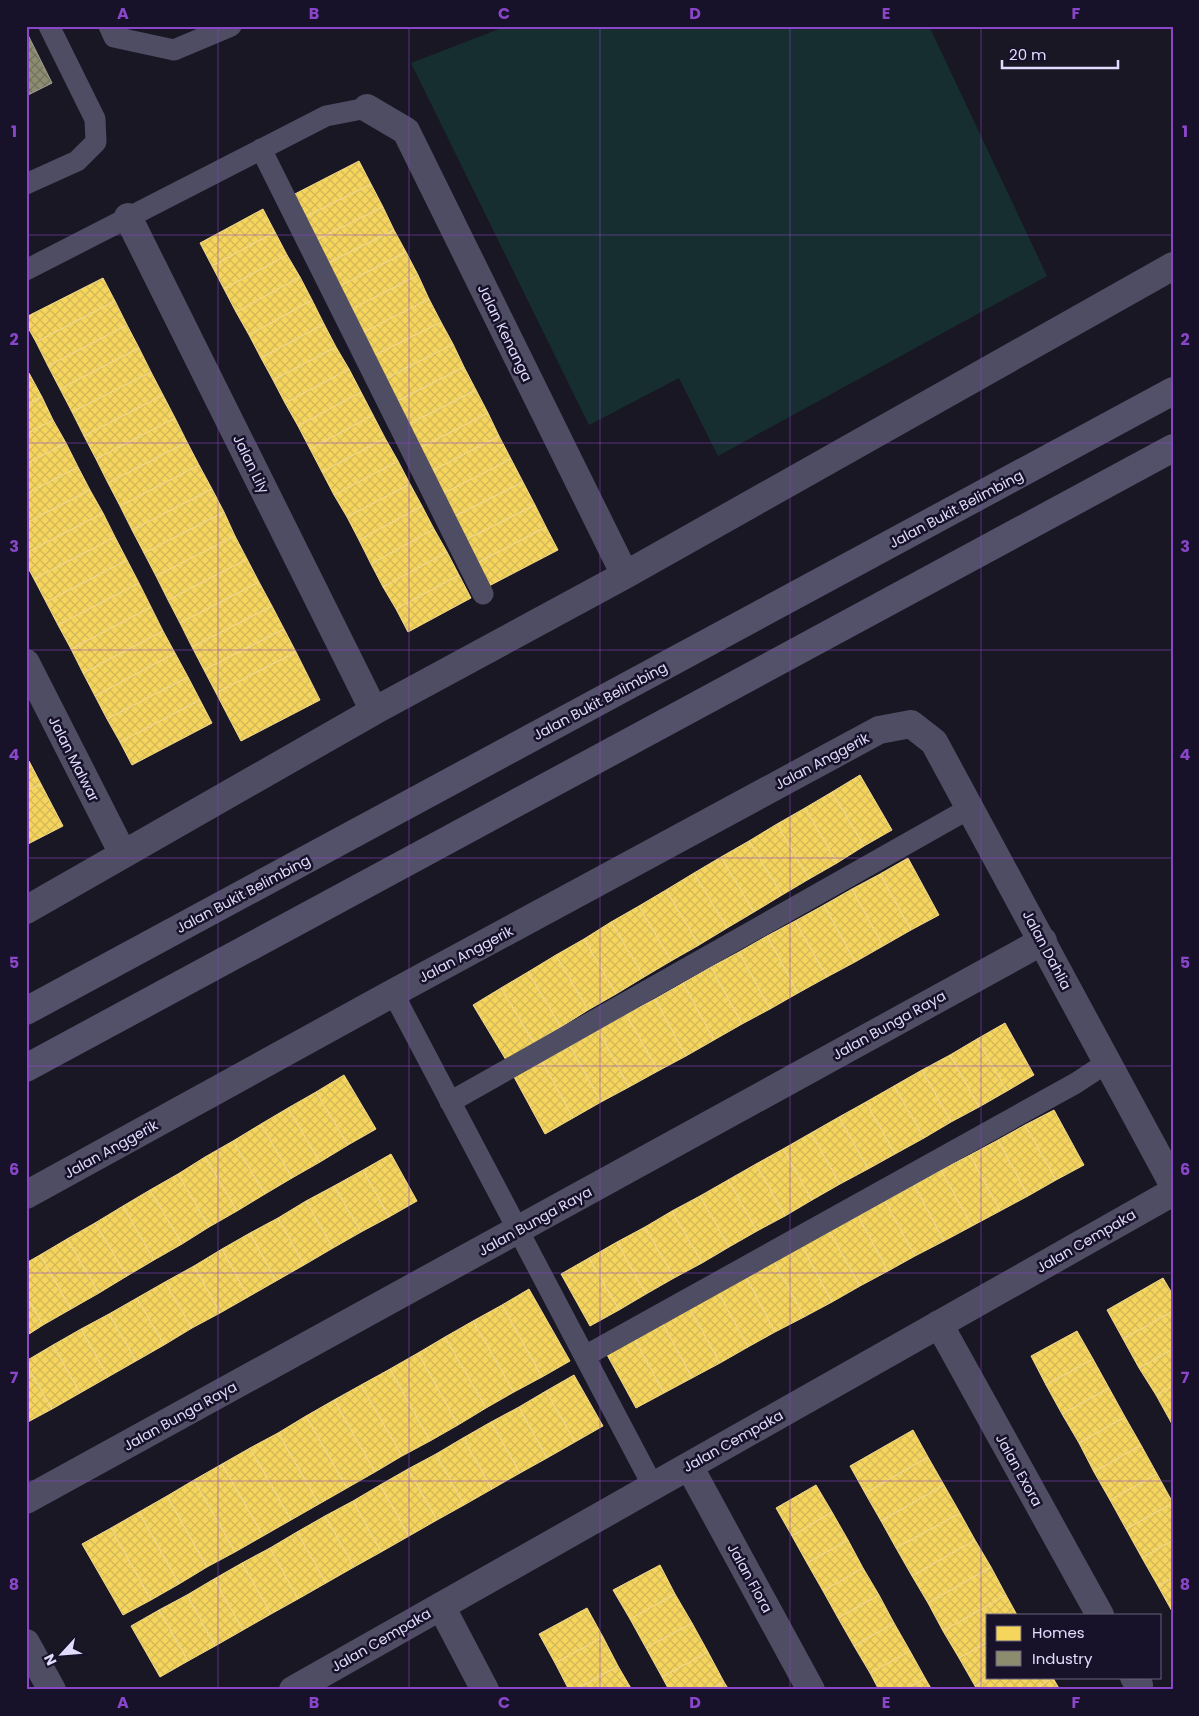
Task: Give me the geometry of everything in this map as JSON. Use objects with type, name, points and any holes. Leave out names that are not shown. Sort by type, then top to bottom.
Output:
[{"type":"main road","name":"Jalan Bukit Belimbing","points":[[26,1011],[1173,391]]},
{"type":"main road","points":[[26,1068],[1173,448]]},
{"type":"street","name":"Jalan Kenanga","points":[[367,108],[406,131],[625,575]]},
{"type":"street","name":"Jalan Lily","points":[[128,217],[374,711]]},
{"type":"street","points":[[26,910],[374,711],[625,575],[1173,266]]},
{"type":"street","name":"Jalan Malwar","points":[[26,663],[123,854]]},
{"type":"street","name":"Jalan Dahlia","points":[[911,724],[934,742],[1173,1184]]},
{"type":"street","name":"Jalan Anggerik","points":[[26,1195],[879,730],[911,724]]},
{"type":"street","name":"Jalan Bunga Raya","points":[[30,1491],[519,1230],[1043,941]]},
{"type":"street","name":"Jalan Cempaka","points":[[294,1690],[1173,1192]]},
{"type":"street","name":"Jalan Exora","points":[[938,1324],[1099,1614]]},
{"type":"street","name":"Jalan Flora","points":[[689,1466],[811,1690]]},
{"type":"street","points":[[441,1606],[485,1690]]},
{"type":"street","points":[[26,1643],[52,1690]]},
{"type":"lane","points":[[26,184],[77,162],[96,142],[95,120],[49,26]]},
{"type":"lane","points":[[109,26],[114,37],[174,50],[231,26]]},
{"type":"lane","points":[[26,270],[326,116],[367,108]]},
{"type":"lane","points":[[261,150],[483,594]]},
{"type":"lane","points":[[450,1102],[970,808]]},
{"type":"lane","points":[[393,994],[654,1486]]},
{"type":"lane","points":[[585,1356],[1076,1083],[1108,1062]]},
{"type":"green space","points":[[507,26],[929,26],[1047,276],[718,456],[679,378],[589,425],[411,63]]},
{"type":"building: Homes","points":[[359,161],[371,184],[299,220],[287,198]]},
{"type":"building: Homes","points":[[371,184],[383,207],[310,243],[299,220]]},
{"type":"building: Homes","points":[[383,207],[394,230],[322,266],[310,243]]},
{"type":"building: Homes","points":[[263,209],[275,232],[212,266],[200,243]]},
{"type":"building: Homes","points":[[394,230],[406,252],[334,289],[322,266]]},
{"type":"building: Homes","points":[[275,232],[287,255],[224,289],[212,266]]},
{"type":"building: Homes","points":[[406,252],[418,275],[346,312],[334,289]]},
{"type":"building: Homes","points":[[287,255],[300,277],[236,312],[224,289]]},
{"type":"building: Homes","points":[[418,275],[429,299],[358,335],[346,312]]},
{"type":"building: Homes","points":[[300,277],[312,300],[249,335],[236,312]]},
{"type":"building: Homes","points":[[103,278],[115,301],[36,342],[26,324],[26,317]]},
{"type":"building: Homes","points":[[429,299],[441,322],[369,358],[358,335]]},
{"type":"building: Homes","points":[[312,300],[324,324],[261,358],[249,335]]},
{"type":"building: Homes","points":[[115,301],[127,325],[48,366],[36,342]]},
{"type":"building: Homes","points":[[441,322],[453,344],[381,381],[369,358]]},
{"type":"building: Homes","points":[[324,324],[336,347],[273,380],[261,358]]},
{"type":"building: Homes","points":[[127,325],[139,348],[60,389],[48,366]]},
{"type":"building: Homes","points":[[453,344],[464,367],[393,403],[381,381]]},
{"type":"building: Homes","points":[[336,347],[349,369],[285,403],[273,380]]},
{"type":"building: Homes","points":[[139,348],[151,372],[72,412],[60,389]]},
{"type":"building: Homes","points":[[464,367],[476,390],[405,426],[393,403]]},
{"type":"building: Homes","points":[[349,369],[361,392],[298,426],[285,403]]},
{"type":"building: Homes","points":[[151,372],[163,395],[84,436],[72,412]]},
{"type":"building: Homes","points":[[29,373],[42,397],[26,405],[26,375]]},
{"type":"building: Homes","points":[[476,390],[488,413],[416,450],[405,426]]},
{"type":"building: Homes","points":[[361,392],[373,415],[310,449],[298,426]]},
{"type":"building: Homes","points":[[163,395],[175,418],[96,459],[84,436]]},
{"type":"building: Homes","points":[[42,397],[53,420],[26,434],[26,405]]},
{"type":"building: Homes","points":[[488,413],[499,436],[428,473],[416,450]]},
{"type":"building: Homes","points":[[373,415],[385,438],[322,472],[310,449]]},
{"type":"building: Homes","points":[[175,418],[187,442],[108,483],[96,459]]},
{"type":"building: Homes","points":[[53,420],[66,443],[26,464],[26,434]]},
{"type":"building: Homes","points":[[499,436],[511,459],[440,495],[428,473]]},
{"type":"building: Homes","points":[[385,438],[398,461],[334,495],[322,472]]},
{"type":"building: Homes","points":[[187,442],[199,465],[120,506],[108,483]]},
{"type":"building: Homes","points":[[66,443],[78,467],[26,494],[26,464]]},
{"type":"building: Homes","points":[[511,459],[523,482],[451,518],[440,495]]},
{"type":"building: Homes","points":[[398,461],[410,484],[347,517],[334,495]]},
{"type":"building: Homes","points":[[199,465],[212,489],[132,530],[120,506]]},
{"type":"building: Homes","points":[[78,467],[90,490],[26,523],[26,494]]},
{"type":"building: Homes","points":[[523,482],[535,505],[463,541],[451,518]]},
{"type":"building: Homes","points":[[410,484],[422,506],[359,540],[347,517]]},
{"type":"building: Homes","points":[[212,489],[224,512],[144,553],[132,530]]},
{"type":"building: Homes","points":[[90,490],[103,513],[26,553],[26,523]]},
{"type":"building: Homes","points":[[535,505],[546,527],[475,564],[463,541]]},
{"type":"building: Homes","points":[[422,506],[434,529],[371,564],[359,540]]},
{"type":"building: Homes","points":[[224,512],[235,536],[156,576],[144,553]]},
{"type":"building: Homes","points":[[103,513],[115,537],[34,579],[26,564],[26,553]]},
{"type":"building: Homes","points":[[546,527],[558,550],[487,587],[475,564]]},
{"type":"building: Homes","points":[[434,529],[447,552],[383,587],[371,564]]},
{"type":"building: Homes","points":[[235,536],[247,559],[168,600],[156,576]]},
{"type":"building: Homes","points":[[115,537],[127,560],[46,602],[34,579]]},
{"type":"building: Homes","points":[[447,552],[459,575],[396,609],[383,587]]},
{"type":"building: Homes","points":[[247,559],[259,582],[180,623],[168,600]]},
{"type":"building: Homes","points":[[127,560],[139,583],[58,625],[46,602]]},
{"type":"building: Homes","points":[[459,575],[471,598],[408,632],[396,609]]},
{"type":"building: Homes","points":[[259,582],[272,606],[192,647],[180,623]]},
{"type":"building: Homes","points":[[139,583],[151,607],[71,649],[58,625]]},
{"type":"building: Homes","points":[[272,606],[284,629],[204,670],[192,647]]},
{"type":"building: Homes","points":[[151,607],[163,631],[83,673],[71,649]]},
{"type":"building: Homes","points":[[284,629],[296,652],[216,693],[204,670]]},
{"type":"building: Homes","points":[[163,631],[175,653],[95,696],[83,673]]},
{"type":"building: Homes","points":[[296,652],[320,700],[241,741],[216,693]]},
{"type":"building: Homes","points":[[175,653],[188,677],[107,719],[95,696]]},
{"type":"building: Homes","points":[[188,677],[200,700],[120,742],[107,719]]},
{"type":"building: Homes","points":[[200,700],[212,723],[132,765],[120,742]]},
{"type":"building: Homes","points":[[29,761],[41,784],[26,791],[26,762]]},
{"type":"building: Homes","points":[[860,775],[892,830],[864,846],[832,792]]},
{"type":"building: Homes","points":[[41,784],[63,826],[26,845],[26,791]]},
{"type":"building: Homes","points":[[832,792],[864,846],[837,863],[805,808]]},
{"type":"building: Homes","points":[[805,808],[837,863],[809,879],[777,824]]},
{"type":"building: Homes","points":[[777,824],[809,879],[782,895],[749,841]]},
{"type":"building: Homes","points":[[749,841],[782,895],[754,912],[721,857]]},
{"type":"building: Homes","points":[[721,857],[754,912],[727,928],[694,873]]},
{"type":"building: Homes","points":[[908,858],[939,915],[911,930],[880,874]]},
{"type":"building: Homes","points":[[694,873],[727,928],[699,945],[666,890]]},
{"type":"building: Homes","points":[[880,874],[911,930],[883,946],[852,889]]},
{"type":"building: Homes","points":[[852,889],[883,946],[855,962],[824,905]]},
{"type":"building: Homes","points":[[666,890],[699,945],[671,961],[639,906]]},
{"type":"building: Homes","points":[[824,905],[855,962],[827,977],[795,921]]},
{"type":"building: Homes","points":[[639,906],[671,961],[644,977],[611,922]]},
{"type":"building: Homes","points":[[795,921],[827,977],[798,993],[767,936]]},
{"type":"building: Homes","points":[[611,922],[644,977],[616,994],[584,939]]},
{"type":"building: Homes","points":[[767,936],[798,993],[770,1009],[739,952]]},
{"type":"building: Homes","points":[[584,939],[616,994],[588,1010],[556,955]]},
{"type":"building: Homes","points":[[739,952],[770,1009],[742,1024],[711,967]]},
{"type":"building: Homes","points":[[556,955],[588,1010],[561,1027],[528,972]]},
{"type":"building: Homes","points":[[711,967],[742,1024],[714,1040],[683,983]]},
{"type":"building: Homes","points":[[528,972],[561,1027],[534,1043],[501,988]]},
{"type":"building: Homes","points":[[683,983],[714,1040],[686,1056],[655,999]]},
{"type":"building: Homes","points":[[501,988],[534,1043],[506,1060],[473,1005]]},
{"type":"building: Homes","points":[[655,999],[686,1056],[658,1071],[626,1014]]},
{"type":"building: Homes","points":[[626,1014],[658,1071],[629,1087],[598,1030]]},
{"type":"building: Homes","points":[[1005,1023],[1034,1075],[1007,1091],[977,1039]]},
{"type":"building: Homes","points":[[598,1030],[629,1087],[601,1102],[570,1046]]},
{"type":"building: Homes","points":[[977,1039],[1007,1091],[979,1107],[950,1055]]},
{"type":"building: Homes","points":[[570,1046],[601,1102],[573,1118],[542,1061]]},
{"type":"building: Homes","points":[[950,1055],[979,1107],[951,1122],[922,1070]]},
{"type":"building: Homes","points":[[542,1061],[573,1118],[545,1134],[514,1077]]},
{"type":"building: Homes","points":[[922,1070],[951,1122],[924,1138],[894,1086]]},
{"type":"building: Homes","points":[[344,1075],[376,1129],[348,1145],[316,1092]]},
{"type":"building: Homes","points":[[894,1086],[924,1138],[895,1154],[866,1102]]},
{"type":"building: Homes","points":[[316,1092],[348,1145],[320,1162],[288,1108]]},
{"type":"building: Homes","points":[[866,1102],[895,1154],[868,1169],[839,1117]]},
{"type":"building: Homes","points":[[288,1108],[320,1162],[292,1178],[261,1124]]},
{"type":"building: Homes","points":[[1054,1110],[1084,1165],[1056,1180],[1025,1125]]},
{"type":"building: Homes","points":[[839,1117],[868,1169],[840,1184],[811,1133]]},
{"type":"building: Homes","points":[[261,1124],[292,1178],[265,1194],[233,1141]]},
{"type":"building: Homes","points":[[1025,1125],[1056,1180],[1028,1196],[998,1140]]},
{"type":"building: Homes","points":[[811,1133],[840,1184],[812,1200],[783,1149]]},
{"type":"building: Homes","points":[[998,1140],[1028,1196],[1000,1211],[970,1155]]},
{"type":"building: Homes","points":[[233,1141],[265,1194],[237,1211],[205,1157]]},
{"type":"building: Homes","points":[[783,1149],[812,1200],[785,1216],[756,1164]]},
{"type":"building: Homes","points":[[391,1154],[417,1201],[389,1217],[363,1170]]},
{"type":"building: Homes","points":[[970,1155],[1000,1211],[972,1226],[941,1170]]},
{"type":"building: Homes","points":[[205,1157],[237,1211],[209,1227],[178,1174]]},
{"type":"building: Homes","points":[[756,1164],[785,1216],[757,1231],[728,1180]]},
{"type":"building: Homes","points":[[363,1170],[389,1217],[361,1232],[334,1186]]},
{"type":"building: Homes","points":[[941,1170],[972,1226],[944,1241],[914,1185]]},
{"type":"building: Homes","points":[[178,1174],[209,1227],[182,1244],[150,1190]]},
{"type":"building: Homes","points":[[728,1180],[757,1231],[729,1247],[700,1196]]},
{"type":"building: Homes","points":[[914,1185],[944,1241],[915,1256],[885,1201]]},
{"type":"building: Homes","points":[[334,1186],[361,1232],[333,1248],[306,1201]]},
{"type":"building: Homes","points":[[150,1190],[182,1244],[154,1260],[123,1206]]},
{"type":"building: Homes","points":[[700,1196],[729,1247],[702,1263],[672,1211]]},
{"type":"building: Homes","points":[[306,1201],[333,1248],[304,1265],[278,1218]]},
{"type":"building: Homes","points":[[885,1201],[915,1256],[888,1271],[858,1216]]},
{"type":"building: Homes","points":[[123,1206],[154,1260],[127,1276],[95,1223]]},
{"type":"building: Homes","points":[[672,1211],[702,1263],[674,1278],[645,1227]]},
{"type":"building: Homes","points":[[858,1216],[888,1271],[860,1286],[829,1231]]},
{"type":"building: Homes","points":[[278,1218],[304,1265],[276,1281],[250,1233]]},
{"type":"building: Homes","points":[[95,1223],[127,1276],[99,1293],[67,1239]]},
{"type":"building: Homes","points":[[645,1227],[674,1278],[646,1294],[617,1242]]},
{"type":"building: Homes","points":[[829,1231],[860,1286],[832,1302],[802,1246]]},
{"type":"building: Homes","points":[[250,1233],[276,1281],[248,1297],[222,1249]]},
{"type":"building: Homes","points":[[67,1239],[99,1293],[71,1309],[40,1255]]},
{"type":"building: Homes","points":[[617,1242],[646,1294],[619,1310],[589,1258]]},
{"type":"building: Homes","points":[[802,1246],[832,1302],[804,1317],[774,1261]]},
{"type":"building: Homes","points":[[222,1249],[248,1297],[220,1313],[194,1266]]},
{"type":"building: Homes","points":[[40,1255],[71,1309],[43,1325],[26,1296],[26,1263]]},
{"type":"building: Homes","points":[[589,1258],[619,1310],[590,1326],[561,1274]]},
{"type":"building: Homes","points":[[774,1261],[804,1317],[775,1332],[746,1277]]},
{"type":"building: Homes","points":[[194,1266],[220,1313],[192,1328],[165,1282]]},
{"type":"building: Homes","points":[[746,1277],[775,1332],[748,1347],[718,1292]]},
{"type":"building: Homes","points":[[1163,1278],[1173,1295],[1173,1311],[1123,1339],[1107,1310]]},
{"type":"building: Homes","points":[[165,1282],[192,1328],[164,1345],[137,1298]]},
{"type":"building: Homes","points":[[529,1289],[570,1361],[542,1377],[502,1305]]},
{"type":"building: Homes","points":[[718,1292],[748,1347],[720,1363],[689,1307]]},
{"type":"building: Homes","points":[[26,1296],[43,1325],[26,1336]]},
{"type":"building: Homes","points":[[137,1298],[164,1345],[136,1361],[109,1314]]},
{"type":"building: Homes","points":[[502,1305],[542,1377],[514,1392],[473,1321]]},
{"type":"building: Homes","points":[[689,1307],[720,1363],[692,1378],[662,1322]]},
{"type":"building: Homes","points":[[1173,1311],[1173,1349],[1139,1368],[1123,1339]]},
{"type":"building: Homes","points":[[109,1314],[136,1361],[108,1377],[81,1329]]},
{"type":"building: Homes","points":[[473,1321],[514,1392],[486,1408],[445,1337]]},
{"type":"building: Homes","points":[[662,1322],[692,1378],[664,1393],[634,1338]]},
{"type":"building: Homes","points":[[81,1329],[108,1377],[80,1393],[53,1345]]},
{"type":"building: Homes","points":[[1077,1331],[1093,1359],[1046,1385],[1031,1356]]},
{"type":"building: Homes","points":[[445,1337],[486,1408],[458,1425],[418,1353]]},
{"type":"building: Homes","points":[[634,1338],[664,1393],[636,1408],[606,1353]]},
{"type":"building: Homes","points":[[53,1345],[80,1393],[52,1409],[26,1361]]},
{"type":"building: Homes","points":[[1173,1349],[1173,1386],[1156,1395],[1139,1368]]},
{"type":"building: Homes","points":[[418,1353],[458,1425],[430,1441],[390,1369]]},
{"type":"building: Homes","points":[[1093,1359],[1109,1388],[1062,1414],[1046,1385]]},
{"type":"building: Homes","points":[[26,1364],[52,1409],[26,1423]]},
{"type":"building: Homes","points":[[390,1369],[430,1441],[402,1456],[361,1385]]},
{"type":"building: Homes","points":[[574,1375],[603,1426],[575,1442],[546,1391]]},
{"type":"building: Homes","points":[[361,1385],[402,1456],[375,1472],[334,1400]]},
{"type":"building: Homes","points":[[1173,1386],[1173,1424],[1172,1424],[1156,1395]]},
{"type":"building: Homes","points":[[1109,1388],[1125,1417],[1079,1443],[1062,1414]]},
{"type":"building: Homes","points":[[546,1391],[575,1442],[547,1458],[519,1407]]},
{"type":"building: Homes","points":[[334,1400],[375,1472],[347,1488],[306,1416]]},
{"type":"building: Homes","points":[[519,1407],[547,1458],[520,1473],[491,1422]]},
{"type":"building: Homes","points":[[306,1416],[347,1488],[319,1504],[278,1433]]},
{"type":"building: Homes","points":[[1125,1417],[1141,1445],[1094,1472],[1079,1443]]},
{"type":"building: Homes","points":[[491,1422],[520,1473],[492,1489],[463,1438]]},
{"type":"building: Homes","points":[[913,1430],[928,1457],[865,1493],[850,1466]]},
{"type":"building: Homes","points":[[278,1433],[319,1504],[291,1520],[250,1448]]},
{"type":"building: Homes","points":[[463,1438],[492,1489],[464,1505],[436,1454]]},
{"type":"building: Homes","points":[[1141,1445],[1157,1474],[1110,1500],[1094,1472]]},
{"type":"building: Homes","points":[[250,1448],[291,1520],[263,1536],[222,1464]]},
{"type":"building: Homes","points":[[436,1454],[464,1505],[437,1520],[408,1469]]},
{"type":"building: Homes","points":[[928,1457],[944,1485],[881,1521],[865,1493]]},
{"type":"building: Homes","points":[[222,1464],[263,1536],[235,1552],[194,1480]]},
{"type":"building: Homes","points":[[408,1469],[437,1520],[409,1536],[380,1485]]},
{"type":"building: Homes","points":[[1157,1474],[1173,1503],[1126,1529],[1110,1500]]},
{"type":"building: Homes","points":[[194,1480],[235,1552],[207,1567],[167,1496]]},
{"type":"building: Homes","points":[[380,1485],[409,1536],[381,1552],[353,1501]]},
{"type":"building: Homes","points":[[816,1485],[832,1512],[792,1536],[776,1508]]},
{"type":"building: Homes","points":[[944,1485],[960,1513],[896,1548],[881,1521]]},
{"type":"building: Homes","points":[[167,1496],[207,1567],[179,1584],[139,1512]]},
{"type":"building: Homes","points":[[353,1501],[381,1552],[354,1567],[325,1516]]},
{"type":"building: Homes","points":[[1173,1503],[1173,1540],[1142,1558],[1126,1529]]},
{"type":"building: Homes","points":[[139,1512],[179,1584],[151,1600],[111,1528]]},
{"type":"building: Homes","points":[[832,1512],[848,1540],[807,1563],[792,1536]]},
{"type":"building: Homes","points":[[960,1513],[975,1540],[912,1576],[896,1548]]},
{"type":"building: Homes","points":[[325,1516],[354,1567],[326,1583],[297,1532]]},
{"type":"building: Homes","points":[[111,1528],[151,1600],[123,1615],[82,1544]]},
{"type":"building: Homes","points":[[297,1532],[326,1583],[298,1599],[270,1548]]},
{"type":"building: Homes","points":[[848,1540],[863,1568],[823,1591],[807,1563]]},
{"type":"building: Homes","points":[[975,1540],[991,1567],[928,1603],[912,1576]]},
{"type":"building: Homes","points":[[1173,1540],[1173,1578],[1158,1586],[1142,1558]]},
{"type":"building: Homes","points":[[270,1548],[298,1599],[271,1614],[242,1563]]},
{"type":"building: Homes","points":[[242,1563],[271,1614],[243,1630],[214,1579]]},
{"type":"building: Homes","points":[[660,1565],[675,1594],[630,1619],[613,1590]]},
{"type":"building: Homes","points":[[991,1567],[1006,1595],[943,1631],[928,1603]]},
{"type":"building: Homes","points":[[863,1568],[879,1595],[838,1618],[823,1591]]},
{"type":"building: Homes","points":[[1173,1578],[1173,1613],[1158,1586]]},
{"type":"building: Homes","points":[[214,1579],[243,1630],[215,1646],[187,1595]]},
{"type":"building: Homes","points":[[675,1594],[692,1623],[646,1648],[630,1619]]},
{"type":"building: Homes","points":[[187,1595],[215,1646],[188,1661],[159,1610]]},
{"type":"building: Homes","points":[[879,1595],[894,1623],[854,1646],[838,1618]]},
{"type":"building: Homes","points":[[1006,1595],[1016,1614],[986,1614],[986,1643],[959,1658],[943,1631]]},
{"type":"building: Homes","points":[[587,1608],[603,1637],[555,1663],[539,1634]]},
{"type":"building: Homes","points":[[159,1610],[188,1661],[160,1677],[131,1626]]},
{"type":"building: Homes","points":[[692,1623],[708,1652],[662,1677],[646,1648]]},
{"type":"building: Homes","points":[[894,1623],[910,1651],[870,1673],[854,1646]]},
{"type":"building: Homes","points":[[603,1637],[618,1666],[575,1690],[569,1690],[555,1663]]},
{"type":"building: Homes","points":[[986,1643],[986,1678],[988,1678],[975,1686],[959,1658]]},
{"type":"building: Homes","points":[[910,1651],[925,1678],[905,1690],[879,1690],[870,1673]]},
{"type":"building: Homes","points":[[708,1652],[724,1682],[709,1690],[669,1690],[662,1677]]},
{"type":"building: Homes","points":[[618,1666],[632,1690],[575,1690]]},
{"type":"building: Homes","points":[[925,1678],[932,1690],[905,1690]]},
{"type":"building: Homes","points":[[988,1678],[1053,1678],[1033,1690],[977,1690],[975,1686]]},
{"type":"building: Homes","points":[[1053,1678],[1060,1690],[1033,1690]]},
{"type":"building: Homes","points":[[724,1682],[729,1690],[709,1690]]},
{"type":"building: Industry","points":[[26,31],[52,83],[26,96]]}]
